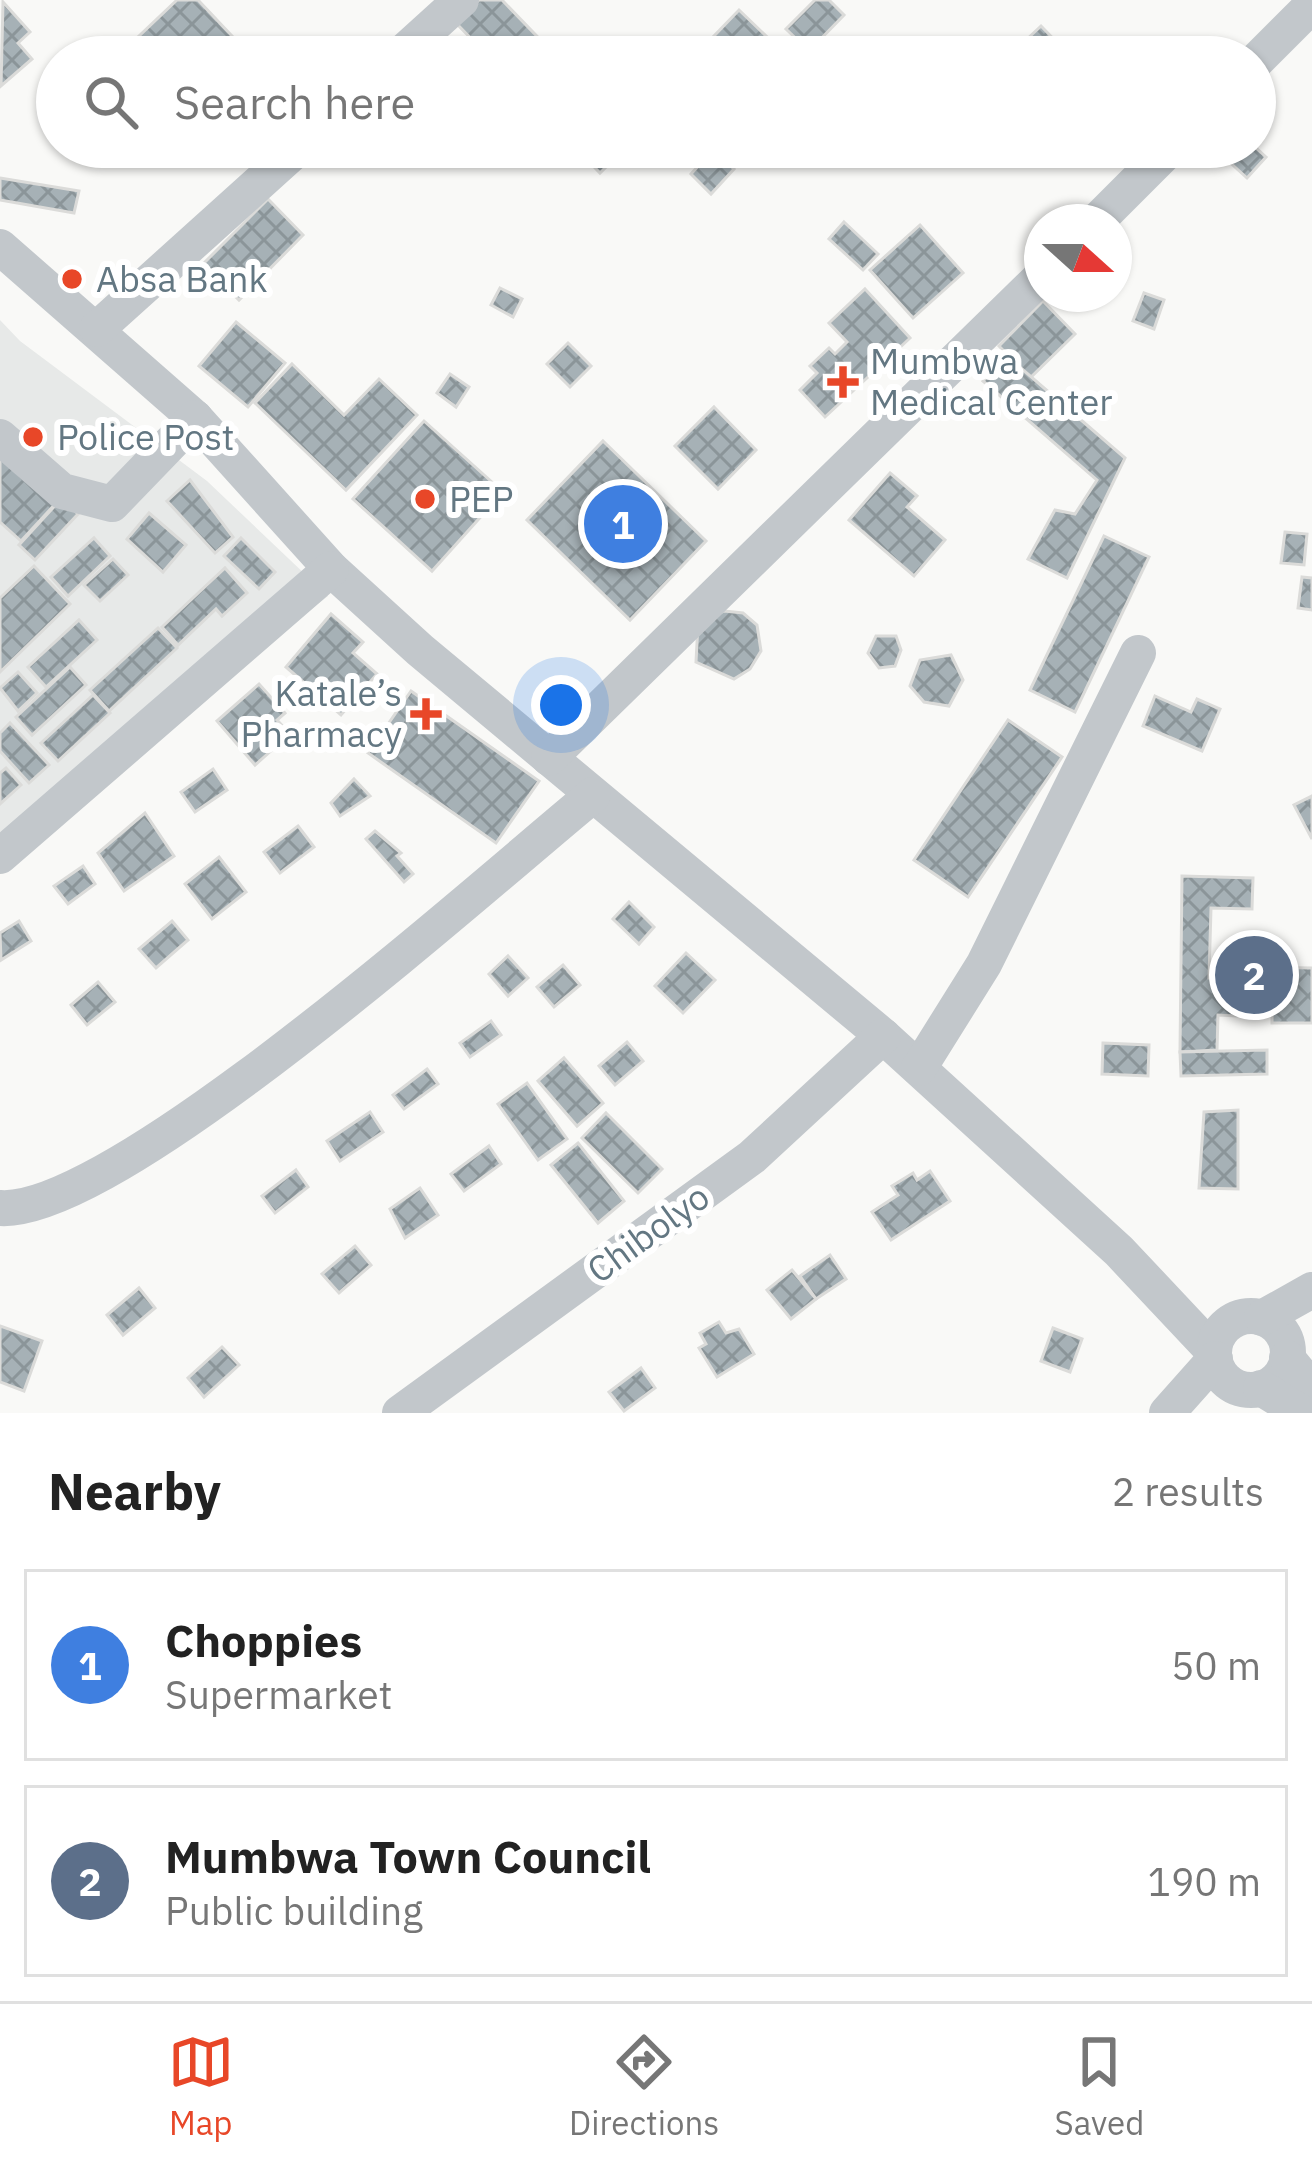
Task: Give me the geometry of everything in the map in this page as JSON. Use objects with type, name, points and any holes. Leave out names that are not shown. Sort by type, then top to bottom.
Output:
[{"type":"street","points":[[421,36],[461,0]]},
{"type":"street","points":[[1276,41],[1312,5]]},
{"type":"street","points":[[97,329],[275,168]]},
{"type":"street","points":[[1114,204],[1150,168]]},
{"type":"street","points":[[0,247],[196,418],[331,569],[919,1068],[1150,1282],[1215,1356],[1229,1383],[1302,1413]]},
{"type":"street","points":[[549,758],[1024,294]]},
{"type":"street","points":[[0,436],[62,491],[112,504],[196,418]]},
{"type":"street","points":[[0,856],[331,569]]},
{"type":"street","points":[[919,1068],[983,964],[1138,653]]},
{"type":"street","points":[[0,1208],[51,1202],[94,1180],[235,1087],[593,795]]},
{"type":"street","name":"Chibolyo","points":[[400,1413],[752,1157],[884,1036]]},
{"type":"street","points":[[1150,1282],[1271,1334],[1312,1389]]},
{"type":"street","points":[[1271,1334],[1312,1290]]},
{"type":"street","points":[[1167,1413],[1215,1356],[1221,1331],[1271,1334],[1312,1309]]},
{"type":"street","points":[[1193,1413],[1282,1374],[1271,1334]]},
{"type":"shaded area","points":[[0,320],[20,341],[207,481],[328,596],[0,855]]},
{"type":"building","points":[[177,0],[198,0],[232,36],[139,36]]},
{"type":"building","points":[[479,0],[502,0],[537,36],[469,36],[456,23]]},
{"type":"building","points":[[815,0],[829,0],[844,15],[824,36],[793,36],[786,29]]},
{"type":"building","points":[[3,2],[30,32],[18,43],[32,59],[1,86]]},
{"type":"building","points":[[739,10],[766,36],[714,36]]},
{"type":"building","points":[[1041,26],[1051,36],[1030,36]]},
{"type":"building","points":[[696,168],[734,169],[711,194],[691,174]]},
{"type":"building","points":[[1236,168],[1256,168],[1247,178]]},
{"type":"building","points":[[0,178],[79,191],[74,213],[0,200]]},
{"type":"building","points":[[268,199],[303,235],[239,300],[203,264]]},
{"type":"building","points":[[844,222],[878,254],[863,270],[829,239]]},
{"type":"building","points":[[920,225],[963,273],[913,318],[870,270]]},
{"type":"building","points":[[500,288],[522,299],[513,317],[491,305]]},
{"type":"building","points":[[865,289],[910,338],[825,417],[800,390],[817,373],[810,366],[829,348],[835,354],[847,342],[829,323]]},
{"type":"building","points":[[1144,293],[1164,300],[1154,329],[1133,321]]},
{"type":"building","points":[[1032,312],[1054,312],[1075,334],[1030,378],[999,346]]},
{"type":"building","points":[[236,322],[285,363],[248,407],[199,366]]},
{"type":"building","points":[[568,343],[591,366],[570,387],[547,364]]},
{"type":"building","points":[[1006,355],[1125,458],[1067,578],[1028,559],[1055,510],[1075,514],[1097,480],[983,381]]},
{"type":"building","points":[[292,364],[344,415],[379,379],[417,415],[346,490],[255,403]]},
{"type":"building","points":[[450,374],[469,387],[456,407],[437,393]]},
{"type":"building","points":[[714,407],[756,450],[718,489],[675,446]]},
{"type":"building","points":[[424,421],[503,492],[432,571],[353,499]]},
{"type":"building","points":[[603,441],[706,541],[630,620],[527,520]]},
{"type":"building","points":[[0,447],[58,501],[21,541],[0,522]]},
{"type":"building","points":[[890,473],[917,496],[907,507],[945,540],[914,576],[849,520]]},
{"type":"building","points":[[190,480],[233,537],[215,553],[167,501]]},
{"type":"building","points":[[62,498],[78,514],[35,560],[19,545]]},
{"type":"building","points":[[149,513],[186,545],[163,572],[127,539]]},
{"type":"building","points":[[1285,532],[1307,534],[1304,565],[1281,563]]},
{"type":"building","points":[[1104,536],[1149,557],[1075,712],[1030,690]]},
{"type":"building","points":[[94,538],[110,556],[68,596],[51,577]]},
{"type":"building","points":[[241,538],[275,572],[259,589],[224,556]]},
{"type":"building","points":[[113,559],[128,575],[100,601],[84,585]]},
{"type":"building","points":[[34,566],[70,604],[0,672],[0,598]]},
{"type":"building","points":[[225,568],[247,593],[222,616],[216,609],[178,645],[162,627]]},
{"type":"building","points":[[1302,577],[1312,578],[1312,610],[1298,608]]},
{"type":"building","points":[[724,611],[743,613],[757,625],[761,651],[750,669],[734,679],[696,662],[698,624]]},
{"type":"building","points":[[331,614],[363,642],[353,653],[377,674],[341,715],[286,667]]},
{"type":"building","points":[[79,620],[97,640],[46,687],[28,667]]},
{"type":"building","points":[[158,628],[177,648],[109,711],[90,690]]},
{"type":"building","points":[[876,636],[896,636],[901,650],[895,666],[879,668],[868,653]]},
{"type":"building","points":[[951,655],[963,680],[949,706],[924,702],[910,686],[920,660]]},
{"type":"building","points":[[70,667],[86,685],[32,735],[16,717]]},
{"type":"building","points":[[18,672],[37,693],[18,711],[0,688]]},
{"type":"building","points":[[259,684],[285,713],[277,720],[290,734],[255,765],[217,721]]},
{"type":"building","points":[[411,691],[539,781],[496,843],[368,753]]},
{"type":"building","points":[[93,695],[110,713],[58,761],[41,743]]},
{"type":"building","points":[[1155,696],[1191,712],[1197,699],[1220,709],[1202,751],[1143,726]]},
{"type":"building","points":[[1008,720],[1062,757],[968,897],[914,860]]},
{"type":"building","points":[[10,723],[49,765],[29,783],[0,751],[0,733]]},
{"type":"building","points":[[6,768],[21,785],[0,804],[0,773]]},
{"type":"building","points":[[213,769],[227,790],[195,812],[181,792]]},
{"type":"building","points":[[354,779],[370,796],[340,816],[331,803]]},
{"type":"building","points":[[1312,796],[1312,839],[1294,805]]},
{"type":"building","points":[[145,813],[174,856],[124,891],[98,853]]},
{"type":"building","points":[[298,826],[314,847],[280,873],[264,852]]},
{"type":"building","points":[[375,831],[401,853],[397,856],[413,874],[404,882],[366,839]]},
{"type":"building","points":[[219,857],[246,892],[212,919],[185,884]]},
{"type":"building","points":[[83,866],[95,884],[68,904],[54,886]]},
{"type":"building","points":[[1182,876],[1253,878],[1252,909],[1211,908],[1209,978],[1237,979],[1236,1016],[1218,1015],[1217,1050],[1180,1052]]},
{"type":"building","points":[[629,902],[654,927],[639,944],[613,919]]},
{"type":"building","points":[[19,921],[31,941],[1,960],[0,933]]},
{"type":"building","points":[[172,921],[188,940],[156,968],[139,949]]},
{"type":"building","points":[[686,953],[715,980],[683,1013],[655,986]]},
{"type":"building","points":[[508,956],[528,978],[508,996],[489,974]]},
{"type":"building","points":[[563,965],[580,985],[554,1007],[537,987]]},
{"type":"building","points":[[1253,967],[1312,968],[1312,1023],[1272,1023],[1272,991],[1252,990]]},
{"type":"building","points":[[98,982],[115,1002],[87,1025],[71,1005]]},
{"type":"building","points":[[491,1021],[501,1035],[470,1057],[460,1043]]},
{"type":"building","points":[[627,1042],[643,1061],[615,1085],[599,1066]]},
{"type":"building","points":[[1103,1043],[1149,1045],[1148,1076],[1102,1074]]},
{"type":"building","points":[[1267,1050],[1267,1074],[1181,1076],[1180,1052]]},
{"type":"building","points":[[564,1058],[603,1103],[577,1126],[538,1081]]},
{"type":"building","points":[[427,1069],[438,1084],[404,1109],[393,1095]]},
{"type":"building","points":[[527,1083],[567,1139],[538,1160],[498,1104]]},
{"type":"building","points":[[1238,1110],[1238,1189],[1199,1188],[1204,1112]]},
{"type":"building","points":[[370,1112],[383,1132],[340,1161],[327,1141]]},
{"type":"building","points":[[606,1113],[662,1169],[638,1193],[582,1138]]},
{"type":"building","points":[[578,1143],[624,1201],[598,1223],[551,1165]]},
{"type":"building","points":[[489,1146],[501,1164],[464,1191],[451,1174]]},
{"type":"building","points":[[296,1170],[308,1187],[275,1213],[262,1196]]},
{"type":"building","points":[[930,1171],[950,1201],[891,1240],[872,1212],[898,1195],[892,1186],[913,1173],[917,1180]]},
{"type":"building","points":[[420,1188],[438,1215],[405,1238],[390,1209]]},
{"type":"building","points":[[355,1246],[371,1265],[339,1293],[322,1274]]},
{"type":"building","points":[[830,1255],[846,1279],[816,1299],[800,1276]]},
{"type":"building","points":[[792,1270],[816,1299],[791,1319],[767,1290]]},
{"type":"building","points":[[139,1288],[155,1308],[123,1335],[107,1315]]},
{"type":"building","points":[[719,1322],[726,1333],[739,1329],[754,1354],[717,1377],[699,1348],[706,1344],[700,1333]]},
{"type":"building","points":[[0,1326],[42,1341],[24,1391],[0,1382]]},
{"type":"building","points":[[1053,1328],[1082,1339],[1070,1372],[1041,1361]]},
{"type":"building","points":[[222,1347],[239,1365],[204,1397],[188,1378]]},
{"type":"building","points":[[641,1368],[655,1388],[624,1411],[609,1392]]},
{"type":"place","name":"Absa Bank","points":[[72,279]]},
{"type":"place","name":"Mumbwa Medical Center","points":[[843,382]]},
{"type":"place","name":"Police Post","points":[[33,437]]},
{"type":"place","name":"PEP","points":[[425,499]]},
{"type":"place","name":"Choppies","points":[[623,524]]},
{"type":"place","name":"Katale’s Pharmacy","points":[[426,714]]},
{"type":"place","name":"Mumbwa Town Council","points":[[1254,975]]}]
